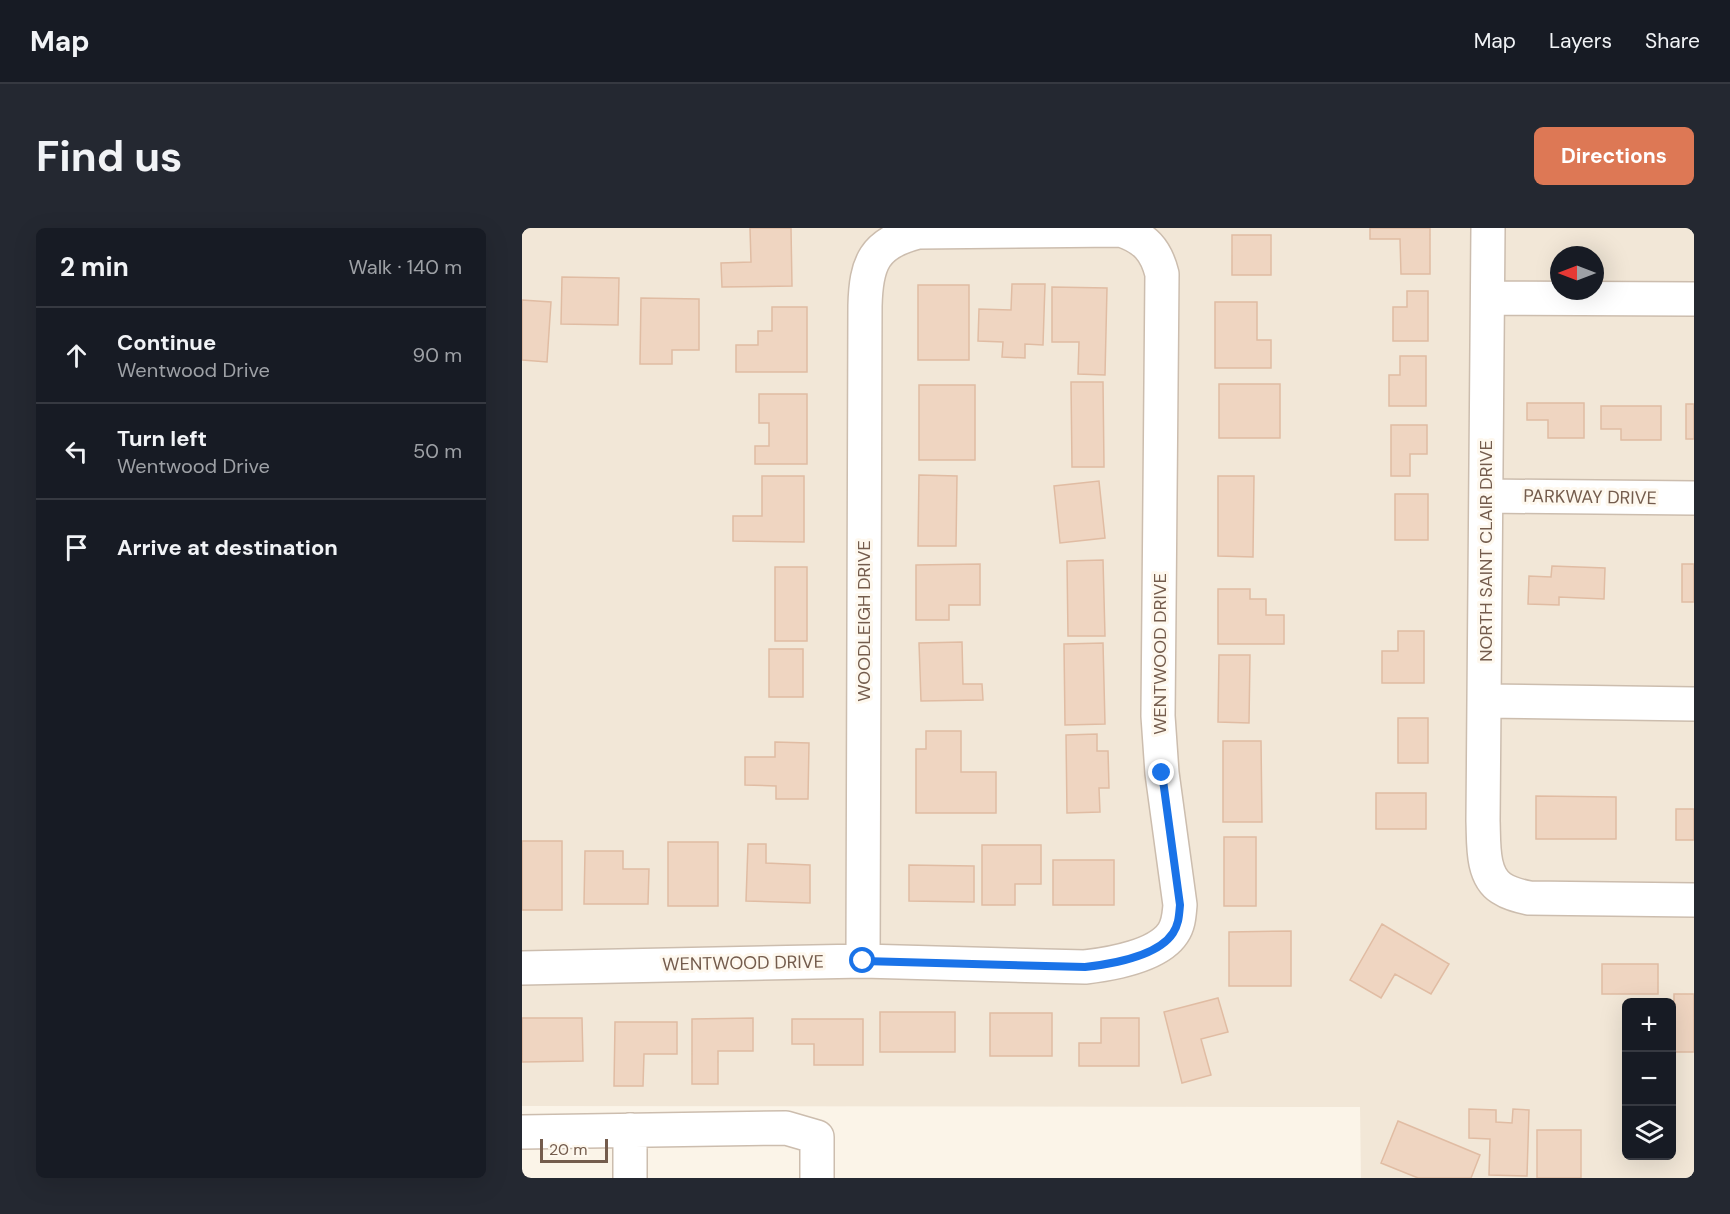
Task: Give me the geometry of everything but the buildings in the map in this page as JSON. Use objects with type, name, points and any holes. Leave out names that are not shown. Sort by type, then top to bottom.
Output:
[{"type":"street","name":"NORTH SAINT CLAIR DRIVE","points":[[1488,228],[1484,844],[1486,862],[1490,874],[1499,887],[1512,894],[1529,898],[1694,900]]},
{"type":"street","name":"WENTWOOD DRIVE","points":[[522,968],[863,961],[1085,967],[1110,964],[1143,954],[1161,945],[1172,935],[1178,923],[1180,905],[1162,773],[1158,716],[1163,296],[1162,274],[1158,257],[1145,242],[1135,235],[1121,231],[918,232],[900,236],[888,242],[879,251],[866,281]]},
{"type":"street","name":"WOODLEIGH DRIVE","points":[[863,961],[866,281]]},
{"type":"street","points":[[1488,298],[1694,300]]},
{"type":"street","name":"PARKWAY DRIVE","points":[[1486,496],[1694,498]]},
{"type":"street","points":[[1485,701],[1694,704]]},
{"type":"street","points":[[522,1132],[786,1128],[817,1137],[818,1178]]},
{"type":"street","points":[[630,1130],[630,1178]]},
{"type":"shaded area","points":[[522,228],[1694,228],[1694,1178],[1361,1178],[1360,1107],[522,1106]]},
{"type":"route","points":[[863,961],[1085,967],[1110,964],[1143,954],[1161,945],[1172,935],[1178,923],[1180,905],[1162,773]]}]
